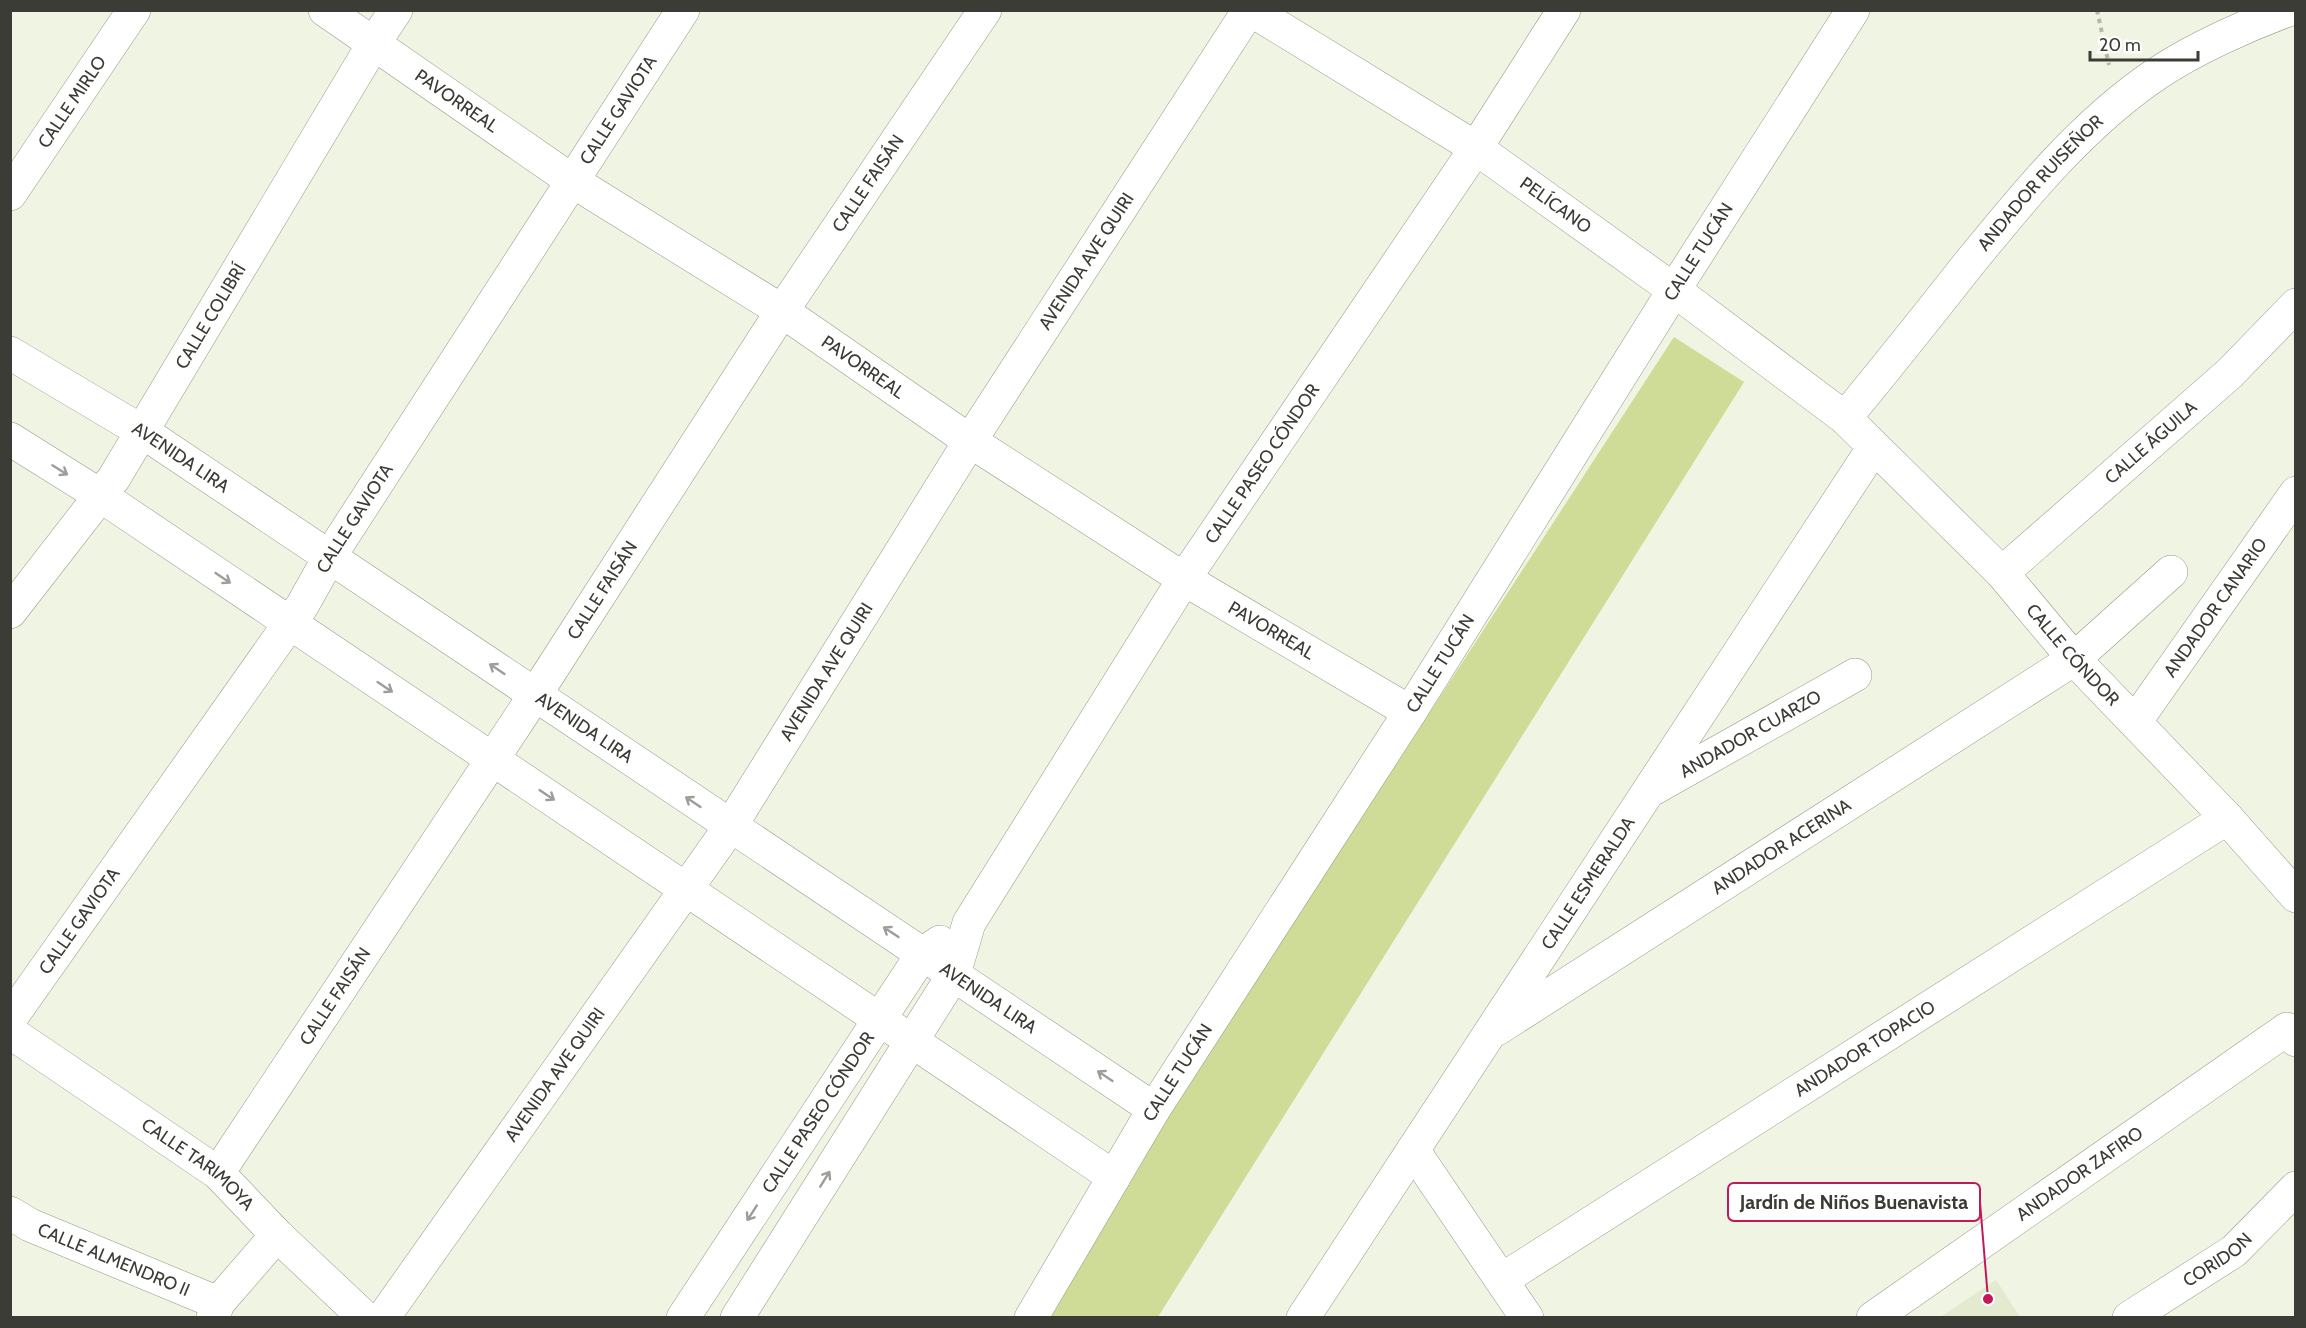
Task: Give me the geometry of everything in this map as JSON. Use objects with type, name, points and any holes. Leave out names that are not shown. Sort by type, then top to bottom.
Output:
[{"type":"street","name":"CALLE MIRLO","points":[[10,194],[134,10]]},
{"type":"street","name":"PAVORREAL","points":[[325,10],[574,182],[782,311],[970,441],[1184,579],[1410,712]]},
{"type":"street","name":"CALLE COLIBRÍ","points":[[10,612],[101,496],[143,432],[374,43],[396,10]]},
{"type":"street","name":"CALLE GAVIOTA","points":[[10,1019],[290,623],[330,556],[574,182],[683,10]]},
{"type":"street","name":"CALLE FAISÁN","points":[[218,1173],[535,695],[782,311],[986,10]]},
{"type":"street","name":"PELÍCANO","points":[[1250,10],[1476,148],[1674,290],[1845,418]]},
{"type":"street","name":"AVENIDA AVE QUIRI","points":[[382,1317],[730,827],[970,441],[1250,10]]},
{"type":"street","name":"CALLE PASEO CÓNDOR","points":[[737,1317],[954,974],[969,923],[1184,579],[1476,148],[1564,10]]},
{"type":"street","name":"CALLE TUCÁN","points":[[1031,1317],[1154,1109],[1410,712],[1674,290],[1853,10]]},
{"type":"street","name":"ANDADOR RUISEÑOR","points":[[1845,418],[2031,188],[2118,104],[2158,73],[2187,56],[2283,11]]},
{"type":"street","name":"CALLE ÁGUILA","points":[[2002,573],[2230,373],[2295,306]]},
{"type":"street","name":"AVENIDA LIRA","points":[[10,353],[143,432],[1154,1109]]},
{"type":"street","name":"CALLE CÓNDOR","points":[[1845,418],[2002,573],[2074,659],[2227,818],[2295,896]]},
{"type":"street","points":[[10,440],[101,496],[1114,1176]]},
{"type":"street","name":"CALLE ESMERALDA","points":[[1303,1317],[1874,447]]},
{"type":"street","name":"ANDADOR CANARIO","points":[[2135,722],[2295,493]]},
{"type":"street","name":"ANDADOR ACERINA","points":[[1488,1035],[2074,659],[2171,572]]},
{"type":"street","name":"ANDADOR CUARZO","points":[[1648,792],[1855,675]]},
{"type":"street","name":"ANDADOR TOPACIO","points":[[1503,1279],[2227,818]]},
{"type":"street","name":"CALLE PASEO CÓNDOR","points":[[683,1317],[922,953],[969,923]]},
{"type":"street","name":"CALLE TARIMOYA","points":[[10,1032],[218,1173],[277,1235],[365,1317]]},
{"type":"street","name":"ANDADOR ZAFIRO","points":[[1873,1317],[2291,1035]]},
{"type":"street","points":[[1413,1150],[1527,1317]]},
{"type":"street","name":"CORIDON","points":[[2129,1317],[2234,1251],[2295,1188]]},
{"type":"street","name":"CALLE ALMENDRO II","points":[[10,1213],[30,1225],[216,1310]]},
{"type":"street","points":[[216,1310],[277,1235]]},
{"type":"path","points":[[2097,10],[2118,104]]},
{"type":"shaded area","points":[[1996,1280],[2020,1317],[1940,1317]]},
{"type":"green space","points":[[1674,337],[1744,382],[1158,1317],[1036,1318]]},
{"type":"place","name":"Jardín de Niños Buenavista","points":[[1988,1299]]}]
